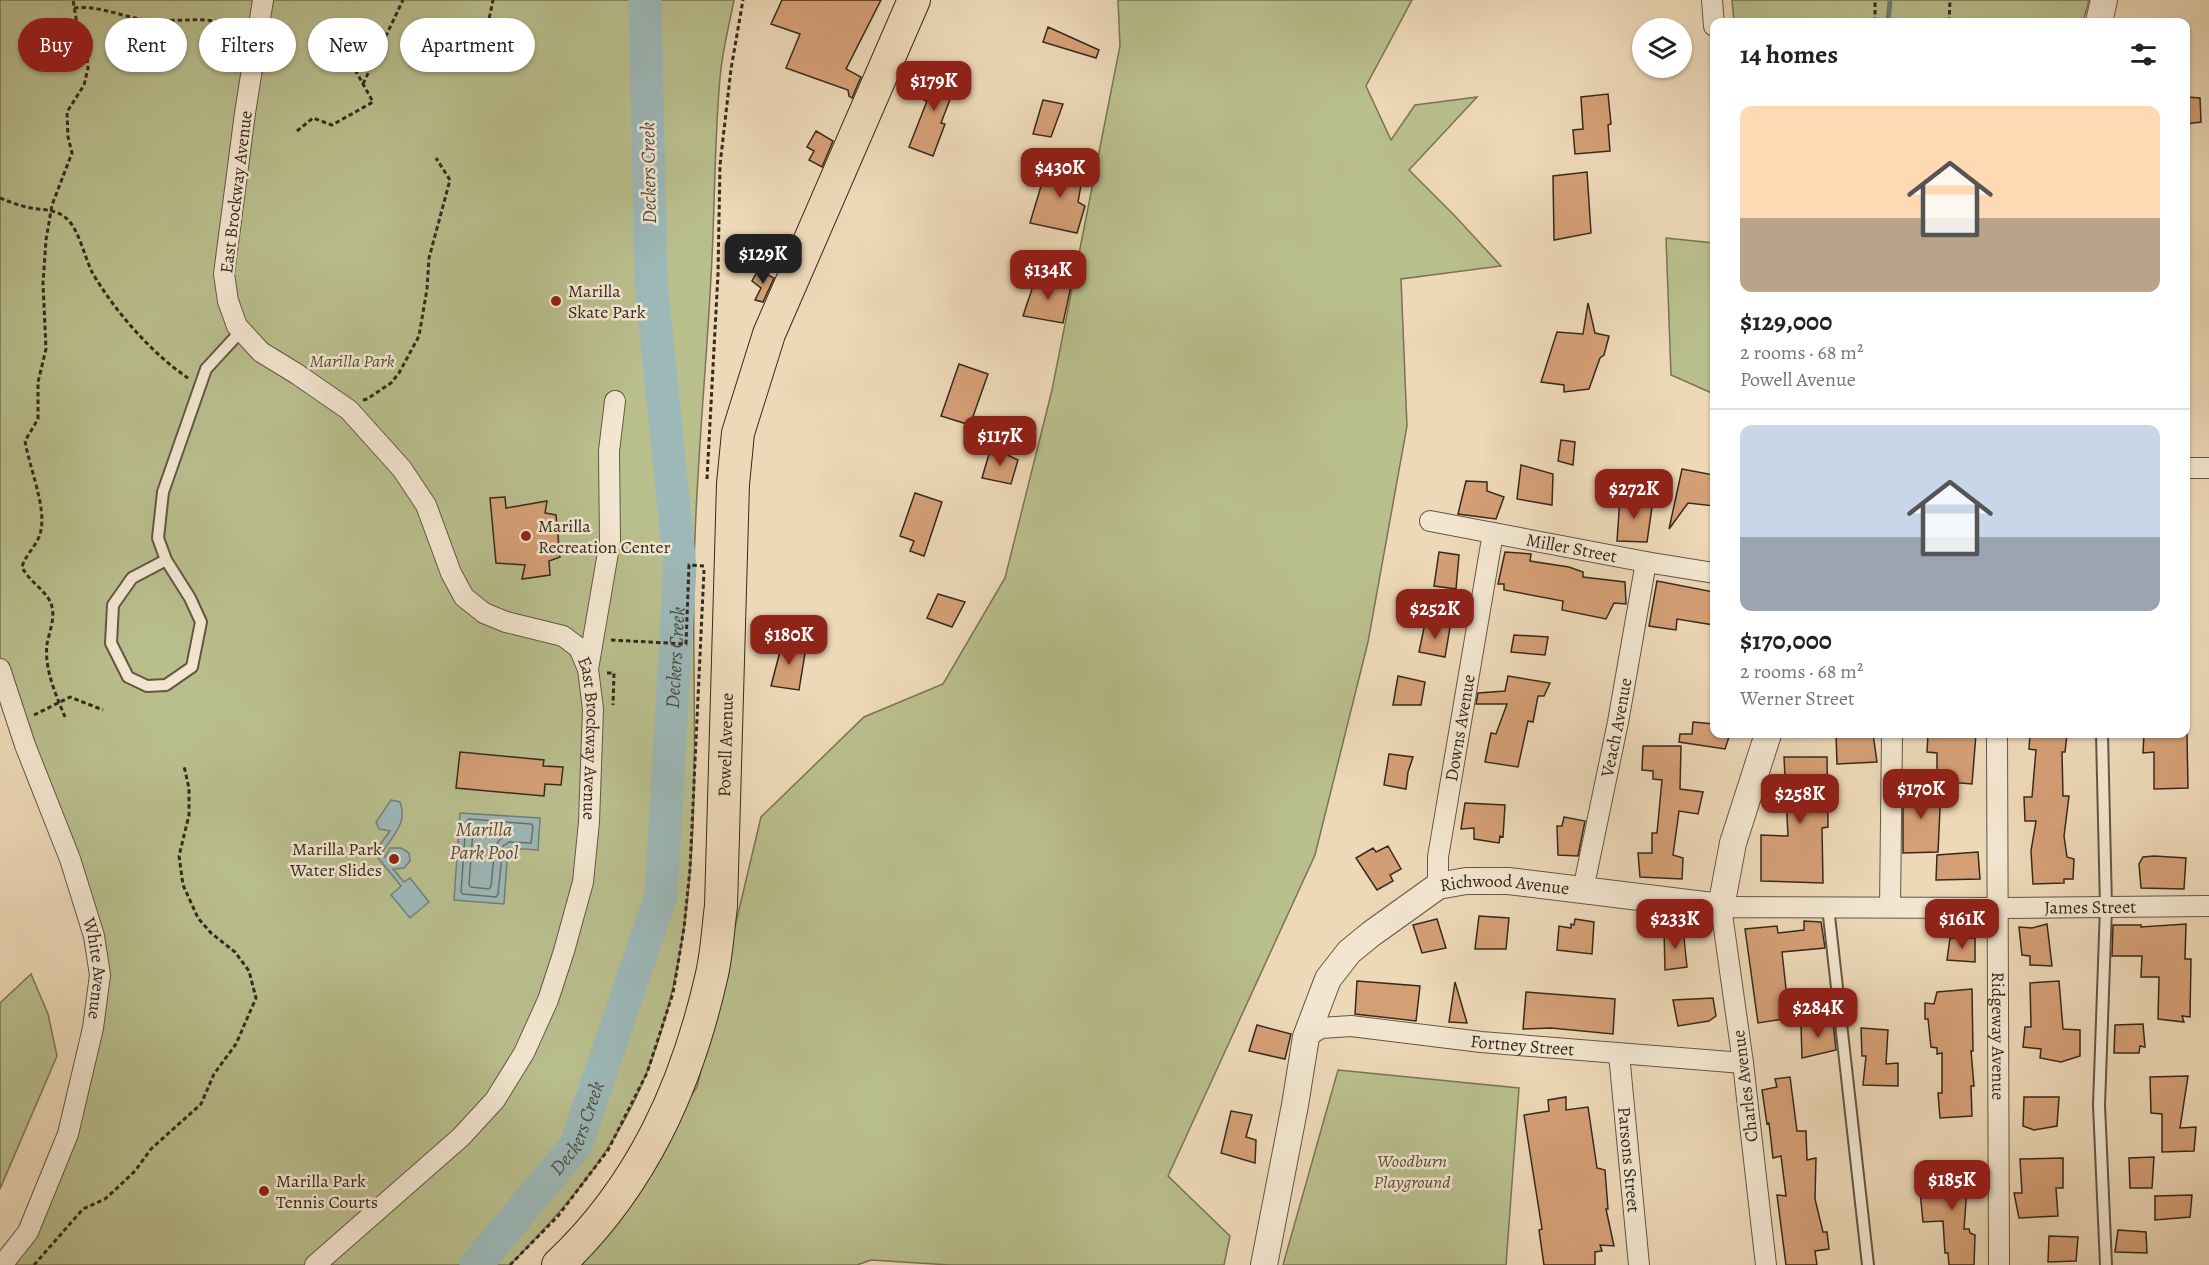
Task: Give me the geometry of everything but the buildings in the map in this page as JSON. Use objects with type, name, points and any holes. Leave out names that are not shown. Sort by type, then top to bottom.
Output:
[{"type":"main road","name":"Powell Avenue","points":[[558,1265],[614,1204],[652,1146],[689,1062],[713,972],[721,906],[733,484],[738,433],[769,334],[914,0]]},
{"type":"street","name":"East Brockway Avenue","points":[[263,0],[224,274],[228,301],[237,326],[261,352],[349,410],[402,469],[426,505],[451,573],[464,597],[484,613],[506,622],[563,636],[579,648],[588,669],[593,709],[592,762],[583,882],[548,1000],[524,1053],[495,1100],[461,1137],[315,1265]]},
{"type":"street","points":[[1712,0],[1713,18]]},
{"type":"street","points":[[2100,18],[2104,0]]},
{"type":"street","points":[[588,669],[610,541],[609,451],[615,401]]},
{"type":"street","points":[[2190,468],[2209,468]]},
{"type":"street","name":"Miller Street","points":[[1430,521],[1710,572]]},
{"type":"street","name":"Downs Avenue","points":[[1438,886],[1438,857],[1493,532]]},
{"type":"street","name":"Veach Avenue","points":[[1583,890],[1618,722],[1646,562]]},
{"type":"street","name":"White Avenue","points":[[0,669],[25,745],[70,859],[94,936],[100,975],[93,1028],[68,1134],[28,1232],[2,1265]]},
{"type":"street","points":[[1721,907],[1733,843],[1767,738]]},
{"type":"street","points":[[1890,907],[1892,738]]},
{"type":"street","name":"Ridgeway Avenue","points":[[1997,738],[1999,1265]]},
{"type":"street","name":"Richwood Avenue","points":[[1264,1265],[1306,1037],[1328,980],[1349,952],[1400,912],[1438,886],[1466,881],[1508,881],[1721,907]]},
{"type":"street","name":"James Street","points":[[1721,907],[2209,906]]},
{"type":"street","name":"Charles Avenue","points":[[1721,907],[1743,1063],[1766,1265]]},
{"type":"street","name":"Fortney Street","points":[[1306,1037],[1321,1028],[1351,1026],[1481,1042],[1743,1063]]},
{"type":"street","name":"Parsons Street","points":[[1619,1054],[1639,1265]]},
{"type":"lane","points":[[166,560],[132,578],[113,605],[111,643],[128,677],[147,686],[166,685],[192,667],[201,622],[190,597],[166,560],[158,538],[163,492],[206,369],[241,331]]},
{"type":"lane","points":[[2102,738],[2106,907],[2099,1105],[2106,1265]]},
{"type":"lane","points":[[1828,907],[1868,1265]]},
{"type":"path","points":[[64,717],[47,663],[47,646],[53,610],[50,599],[32,583],[22,567],[25,557],[38,541],[42,529],[42,508],[25,441],[38,419],[38,382],[46,349],[43,284],[46,240],[57,188],[72,153],[68,138],[67,112],[84,85],[88,68],[86,47],[80,36],[73,0]]},
{"type":"path","points":[[363,84],[403,0]]},
{"type":"path","points":[[488,18],[492,0]]},
{"type":"path","points":[[707,487],[720,165],[731,69],[743,0]]},
{"type":"path","points":[[1875,0],[1875,18]]},
{"type":"path","points":[[1949,18],[1950,0]]},
{"type":"path","points":[[74,8],[90,6],[119,15],[147,20],[199,19]]},
{"type":"path","points":[[297,131],[313,118],[332,125],[373,102],[356,72]]},
{"type":"path","points":[[339,403],[367,399],[391,383],[419,336],[427,289],[429,258],[450,180],[436,158]]},
{"type":"path","points":[[0,198],[29,207],[51,210],[67,218],[75,231],[91,270],[116,310],[164,359],[200,385]]},
{"type":"path","points":[[510,1265],[558,1216],[608,1150],[647,1073],[673,993],[684,928],[690,869],[704,566],[689,565],[686,644],[608,640]]},
{"type":"path","points":[[32,716],[70,697],[103,710]]},
{"type":"path","points":[[34,1265],[83,1209],[105,1199],[114,1191],[135,1171],[151,1149],[201,1104],[214,1074],[236,1044],[256,998],[249,972],[235,952],[211,933],[198,918],[183,885],[179,856],[189,815],[189,788],[184,766]]},
{"type":"green space","name":"Marilla Park","points":[[0,0],[734,0],[721,68],[717,128],[711,277],[695,531],[693,823],[689,887],[680,950],[667,1012],[647,1072],[621,1126],[589,1176],[510,1265],[2,1265],[50,1180],[100,975],[0,669]]},
{"type":"green space","points":[[1118,0],[1412,0],[1366,86],[1391,140],[1415,105],[1477,97],[1409,170],[1501,266],[1401,279],[1407,426],[1368,642],[1315,855],[1168,1176],[1230,1236],[1224,1265],[950,1265],[871,1260],[857,1265],[578,1265],[697,1087],[761,817],[864,717],[943,684],[1005,578],[1052,390],[1120,46]]},
{"type":"green space","points":[[1732,0],[2089,0],[2084,18],[1734,18]]},
{"type":"green space","points":[[1666,238],[1710,243],[1710,392],[1671,375]]},
{"type":"green space","points":[[31,974],[48,1014],[57,1056],[0,1189],[0,1003]]},
{"type":"green space","name":"Woodburn Playground","points":[[1338,1070],[1519,1088],[1506,1265],[1283,1265]]},
{"type":"water","name":"Marilla Park Water Slides","points":[[391,800],[400,802],[401,823],[382,853],[385,857],[390,848],[401,848],[409,853],[410,861],[404,868],[393,869],[404,882],[410,878],[429,902],[410,918],[391,895],[401,886],[374,853],[390,831],[379,829],[376,822]]},
{"type":"water","name":"Marilla Park Pool","points":[[460,813],[540,818],[538,850],[508,848],[504,904],[454,900]]},
{"type":"waterway","name":"Deckers Creek","points":[[476,1265],[576,1145],[661,896],[680,567],[651,283],[645,0]]},
{"type":"waterway","points":[[1888,18],[1890,0]]},
{"type":"place","name":"Marilla Skate Park","points":[[556,301]]},
{"type":"place","name":"Marilla Recreation Center","points":[[526,536]]},
{"type":"place","name":"Marilla Park Water Slides","points":[[394,859]]},
{"type":"place","name":"Marilla Park Tennis Courts","points":[[264,1191]]}]
